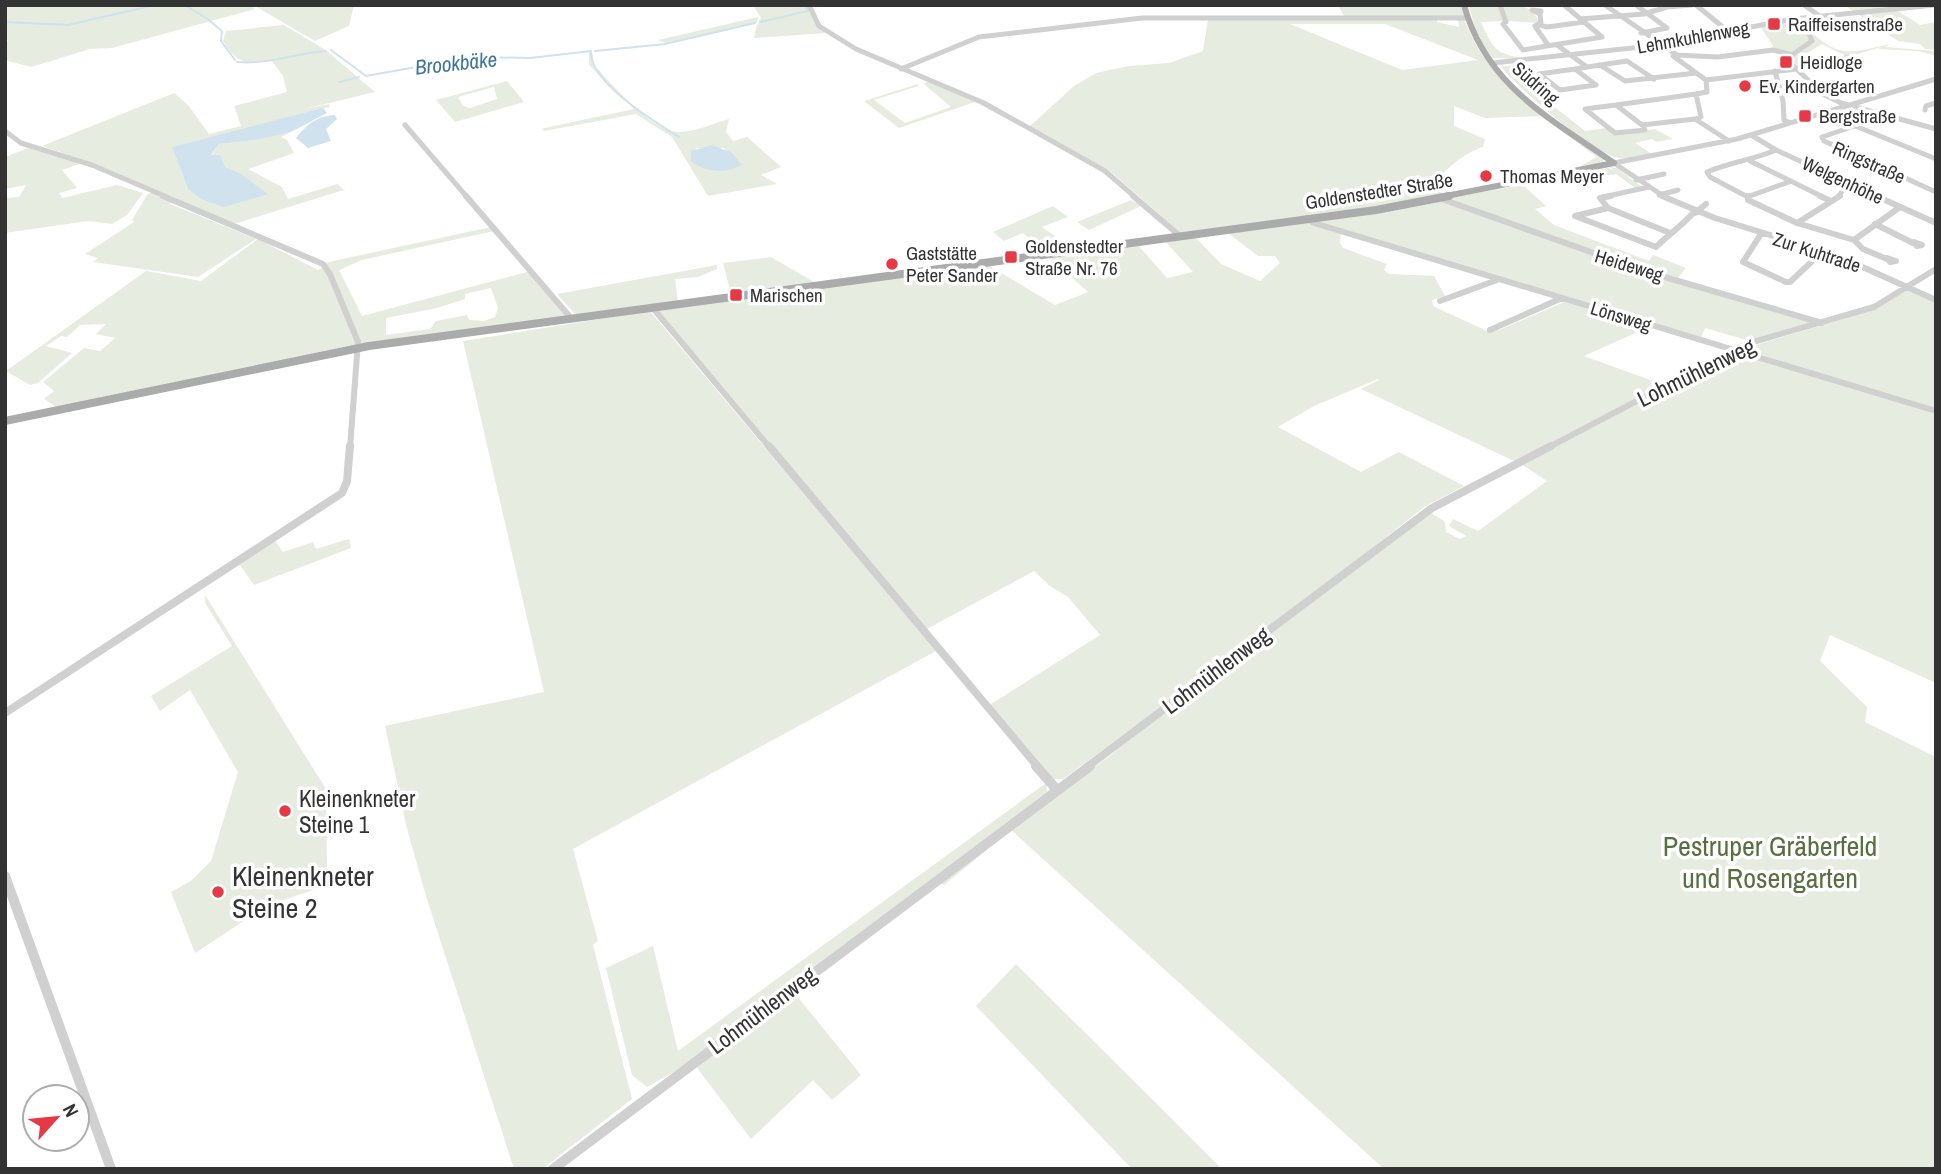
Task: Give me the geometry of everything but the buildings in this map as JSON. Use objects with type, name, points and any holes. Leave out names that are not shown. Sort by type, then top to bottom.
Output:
[{"type":"main road","name":"Südring","points":[[1464,5],[1466,18],[1476,41],[1492,64],[1535,106],[1614,163]]},
{"type":"main road","name":"Goldenstedter Straße","points":[[5,421],[357,348],[1307,218],[1439,198],[1614,163]]},
{"type":"street","points":[[809,5],[824,30],[856,49],[984,103],[1105,171],[1180,236]]},
{"type":"street","points":[[1500,5],[1506,22],[1503,24],[1521,49],[1602,37],[1564,5]]},
{"type":"street","points":[[1605,5],[1641,33],[1677,55],[1718,57],[1773,50],[1793,55]]},
{"type":"street","points":[[1636,5],[1667,28],[1641,33]]},
{"type":"street","points":[[1548,45],[1535,26],[1547,27],[1646,13],[1666,6],[1694,5],[1729,32]]},
{"type":"street","points":[[1804,5],[1821,17]]},
{"type":"street","points":[[1842,5],[1854,13]]},
{"type":"street","name":"Lehmkuhlenweg","points":[[1492,64],[1660,44],[1790,20],[1935,5]]},
{"type":"street","points":[[1540,13],[1540,25]]},
{"type":"street","points":[[901,68],[984,36],[1142,18],[1466,18]]},
{"type":"street","points":[[1790,20],[1809,34],[1812,41],[1788,60],[1823,94],[1847,105],[1936,129]]},
{"type":"street","points":[[1557,45],[1587,67]]},
{"type":"street","points":[[1677,55],[1673,56],[1706,80],[1796,69],[1850,57]]},
{"type":"street","points":[[1575,69],[1596,85],[1560,90],[1538,74],[1630,61],[1654,79]]},
{"type":"street","points":[[1600,65],[1622,80],[1696,73]]},
{"type":"street","points":[[1774,71],[1783,101],[1784,120],[1790,123]]},
{"type":"street","name":"Goldenstedter Straße","points":[[1614,163],[1729,141],[1936,79]]},
{"type":"street","points":[[1616,105],[1645,130],[1615,133],[1585,109],[1616,105],[1696,96],[1707,92],[1706,80]]},
{"type":"street","points":[[1642,125],[1701,117],[1696,96]]},
{"type":"street","points":[[1925,110],[1926,106],[1936,103]]},
{"type":"street","name":"Ringstraße","points":[[1878,114],[1872,120],[1822,137],[1824,141],[1936,192]]},
{"type":"street","points":[[1695,119],[1729,141]]},
{"type":"street","points":[[405,125],[571,318]]},
{"type":"street","points":[[1853,125],[1936,159]]},
{"type":"street","points":[[5,131],[21,143],[92,165],[323,264],[330,274],[358,342],[347,484],[339,496],[5,713]]},
{"type":"street","name":"Welgenhöhe","points":[[1751,135],[1776,150],[1936,223]]},
{"type":"street","points":[[1776,150],[1751,161],[1718,167],[1706,174],[1746,196],[1748,200],[1797,223],[1854,240],[1863,249],[1887,259]]},
{"type":"street","points":[[1751,161],[1830,201]]},
{"type":"street","name":"Zur Kuhtrade","points":[[1614,163],[1659,195],[1695,212],[1824,251],[1936,300]]},
{"type":"street","points":[[1636,180],[1664,174]]},
{"type":"street","points":[[1746,196],[1789,182]]},
{"type":"street","points":[[1797,223],[1846,191],[1848,183]]},
{"type":"street","points":[[1649,187],[1600,198],[1608,208],[1670,233],[1677,232],[1706,204]]},
{"type":"street","points":[[1659,195],[1678,190]]},
{"type":"street","name":"Heideweg","points":[[1439,198],[1622,264],[1822,323]]},
{"type":"street","points":[[1854,240],[1900,206]]},
{"type":"street","points":[[1608,208],[1575,216],[1658,247],[1670,233]]},
{"type":"street","name":"Lönsweg","points":[[1307,218],[1323,226],[1497,280],[1936,411]]},
{"type":"street","points":[[1875,224],[1913,243]]},
{"type":"street","points":[[1761,234],[1743,262],[1786,282],[1790,282],[1824,251]]},
{"type":"street","name":"Lohmühlenweg","points":[[553,1169],[1006,825],[1057,790],[1432,508],[1746,344],[1874,307],[1936,269]]},
{"type":"street","points":[[1440,301],[1497,280]]},
{"type":"street","points":[[1490,330],[1562,298]]},
{"type":"street","points":[[652,307],[1057,790]]},
{"type":"street","points":[[5,876],[111,1169]]},
{"type":"green space","points":[[5,5],[249,5],[255,9],[112,48],[90,49],[31,67],[5,60],[5,42],[9,40],[5,39]]},
{"type":"green space","points":[[253,5],[354,5],[349,26],[315,41]]},
{"type":"green space","points":[[753,5],[808,5],[826,33],[754,38],[761,18]]},
{"type":"green space","points":[[1338,5],[1463,5],[1465,17],[1344,16]]},
{"type":"green space","points":[[1466,5],[1474,29],[1485,48],[1475,28],[1469,5],[1499,5],[1504,21],[1481,22],[1490,40],[1503,53],[1527,59],[1491,58],[1474,34]]},
{"type":"green space","points":[[1502,5],[1529,9],[1539,23],[1508,21]]},
{"type":"green space","points":[[1844,5],[1923,5],[1895,9],[1920,25],[1936,22],[1936,50],[1925,49],[1920,44],[1898,41]]},
{"type":"green space","points":[[758,17],[757,23],[666,43],[658,40]]},
{"type":"green space","points":[[1815,18],[1823,23],[1805,26],[1826,44],[1844,51],[1890,44],[1885,47],[1936,51],[1936,56],[1918,51],[1878,49],[1881,47],[1848,57],[1822,44],[1799,58],[1798,67],[1791,63],[1791,59],[1814,42],[1794,21]]},
{"type":"green space","points":[[1437,19],[1437,22],[1459,27],[1458,19],[1464,20],[1481,53],[1508,84],[1604,159],[1603,163],[1573,170],[1597,157],[1541,116],[1485,118],[1454,106],[1454,126],[1485,139],[1483,147],[1455,162],[1433,186],[1446,196],[1376,209],[1182,234],[1111,172],[1028,128],[1074,86],[1096,73],[1129,66],[1169,63],[1203,51],[1208,20]],"holes":[[[1290,24],[1385,24],[1478,60],[1402,70]]]},
{"type":"green space","points":[[1788,22],[1807,34],[1810,40],[1791,53],[1775,49],[1760,26]]},
{"type":"green space","points":[[284,25],[327,51],[375,92],[300,110],[329,104],[330,107],[172,147],[188,189],[238,172],[225,167],[211,156],[219,144],[257,140],[291,132],[281,137],[287,140],[294,153],[248,169],[282,187],[288,199],[338,184],[344,190],[234,224],[90,162],[42,146],[174,93],[188,105],[209,134],[241,126],[234,106],[287,92],[283,76],[271,60],[254,63],[242,61],[233,54],[223,41],[226,31]]},
{"type":"green space","points":[[589,52],[592,52],[594,65],[622,95],[657,125],[669,130],[692,131],[729,119],[726,132],[733,141],[747,137],[781,167],[761,175],[777,184],[708,196],[672,137],[636,114],[544,131],[542,129],[634,109],[589,65]],"holes":[[[695,148],[724,148],[741,165],[727,170]]]},
{"type":"green space","points":[[1514,65],[1516,76],[1524,83],[1545,80],[1552,86],[1532,89],[1585,131],[1607,128],[1613,135],[1655,129],[1673,139],[1656,142],[1652,139],[1635,143],[1652,154],[1636,158],[1619,158],[1607,154],[1557,119],[1501,67]]},
{"type":"green space","points":[[507,81],[524,102],[455,122],[436,100]],"holes":[[[494,87],[497,99],[470,108],[463,106],[458,97]]]},
{"type":"green space","points":[[928,81],[978,101],[1020,126],[975,102],[899,128],[864,101],[918,84],[874,100],[905,123],[951,107],[924,84]]},
{"type":"green space","points":[[28,148],[82,163],[62,170],[77,188],[59,193],[62,198],[117,185],[143,193],[127,215],[112,224],[88,221],[5,233],[5,198],[19,197],[26,185],[5,189],[5,157]]},
{"type":"green space","points":[[1609,167],[1617,168],[1643,186],[1618,170],[1642,187],[1635,188],[1616,174],[1584,177],[1561,185],[1554,179],[1608,168],[1616,171]]},
{"type":"green space","points":[[1523,185],[1546,206],[1535,209],[1554,225],[1649,261],[1653,255],[1686,268],[1678,278],[1588,253],[1815,323],[1747,340],[1705,328],[1701,338],[1314,221]]},
{"type":"green space","points":[[152,192],[172,201],[170,204],[256,239],[198,277],[93,262],[98,258],[85,254],[134,222],[132,220],[147,195]]},
{"type":"green space","points":[[1131,200],[1141,206],[1089,230],[1077,222]]},
{"type":"green space","points":[[1053,206],[1068,217],[1042,227],[1065,243],[1040,247],[1023,233],[1004,241],[993,232]]},
{"type":"green space","points":[[1306,221],[1341,233],[1340,243],[1343,248],[1387,264],[1384,270],[1389,274],[1434,276],[1445,296],[1432,300],[1433,306],[1487,331],[1499,330],[1567,301],[1651,326],[1584,356],[1664,385],[1514,461],[1361,389],[1378,379],[1314,406],[1278,427],[1361,472],[1399,452],[1464,486],[1424,507],[1303,603],[1063,779],[1051,779],[988,706],[1100,635],[1068,597],[1050,586],[1034,571],[925,630],[869,559],[866,559],[655,310],[988,265],[1055,305],[1088,292],[1049,257],[1137,244],[1167,278],[1193,272],[1165,241],[1195,237],[1221,264],[1260,281],[1280,263],[1275,256],[1258,256],[1228,233]]},
{"type":"green space","points":[[491,227],[494,231],[362,260],[339,270],[362,316],[531,271],[567,317],[361,346],[324,263]],"holes":[[[491,288],[498,308],[495,317],[484,321],[469,320],[467,315],[436,321],[430,329],[386,335],[386,318],[437,308],[465,299],[465,294]]]},
{"type":"green space","points":[[258,239],[318,270],[324,267],[356,342],[355,347],[56,407],[44,399],[54,391],[43,382],[84,348],[100,351],[115,338],[96,334],[106,324],[80,325],[67,337],[61,336],[46,346],[72,353],[38,383],[30,385],[6,371],[146,271],[201,281]]},
{"type":"green space","points":[[771,257],[814,282],[731,295],[723,263]]},
{"type":"green space","points":[[717,265],[717,269],[698,277],[675,279],[678,302],[577,316],[557,294]]},
{"type":"green space","points":[[1909,289],[1936,302],[1936,409],[1742,349],[1870,311]]},
{"type":"green space","points":[[650,311],[936,651],[573,849],[598,941],[593,945],[632,1099],[542,1169],[514,1169],[426,896],[407,829],[385,726],[544,692],[463,341]]},
{"type":"green space","name":"Pestruper Gräberfeld und Rosengarten","points":[[1738,353],[1936,412],[1936,683],[1830,635],[1820,661],[1867,707],[1865,722],[1936,757],[1936,1169],[1384,1169],[1011,830],[944,885],[938,880],[1111,755],[1177,700],[1430,512],[1445,522],[1446,532],[1460,539],[1466,536],[1449,526],[1453,519],[1478,531],[1547,481],[1521,464]]},
{"type":"green space","points":[[349,539],[351,548],[254,585],[239,564],[275,541],[283,552],[313,542],[316,549]]},
{"type":"green space","points":[[205,595],[326,789],[327,872],[313,890],[268,905],[195,953],[171,892],[191,881],[211,861],[238,772],[190,690],[160,711],[151,696],[232,646],[205,603]]},
{"type":"green space","points":[[1046,783],[1047,792],[679,1069],[647,1087],[632,1075],[606,968],[653,946],[678,1051]]},
{"type":"green space","points":[[1016,964],[1222,1169],[1132,1169],[976,1006]]},
{"type":"green space","points":[[793,991],[861,1075],[832,1100],[813,1080],[751,1139],[695,1065]]},
{"type":"water","points":[[323,108],[327,113],[291,132],[257,140],[219,144],[211,155],[220,155],[225,167],[238,172],[268,194],[224,207],[201,199],[188,189],[172,147]]},
{"type":"water","points":[[335,115],[337,119],[326,129],[331,141],[308,148],[296,138],[313,122]]},
{"type":"water","points":[[711,145],[731,152],[742,165],[730,170],[716,171],[691,161],[691,151]]},
{"type":"waterway","name":"Brookbäke","points":[[5,22],[68,25],[155,5]]},
{"type":"waterway","name":"Brookbäke","points":[[185,5],[209,20]]},
{"type":"waterway","name":"Brookbäke","points":[[761,22],[808,11],[805,5]]},
{"type":"waterway","name":"Brookbäke","points":[[210,21],[222,31],[221,41],[235,60]]},
{"type":"waterway","name":"Brookbäke","points":[[595,51],[665,44],[755,23]]},
{"type":"waterway","name":"Brookbäke","points":[[331,50],[366,76],[472,57],[530,58],[591,51]]},
{"type":"waterway","name":"Brookbäke","points":[[237,62],[259,62],[326,51]]},
{"type":"waterway","points":[[591,53],[601,77],[613,89],[641,112],[679,137]]},
{"type":"waterway","points":[[340,82],[359,77]]},
{"type":"place","name":"Raiffeisenstraße","points":[[1774,24]]},
{"type":"place","name":"Heidloge","points":[[1786,62]]},
{"type":"place","name":"Ev. Kindergarten","points":[[1745,86]]},
{"type":"place","name":"Bergstraße","points":[[1805,116]]},
{"type":"place","name":"Thomas Meyer","points":[[1486,176]]},
{"type":"place","name":"Goldenstedter Straße Nr. 76","points":[[1011,257]]},
{"type":"place","name":"Gaststätte Peter Sander","points":[[892,264]]},
{"type":"place","name":"Marischen","points":[[736,295]]},
{"type":"place","name":"Kleinenkneter Steine 1","points":[[285,811]]},
{"type":"place","name":"Kleinenkneter Steine 2","points":[[218,892]]}]
